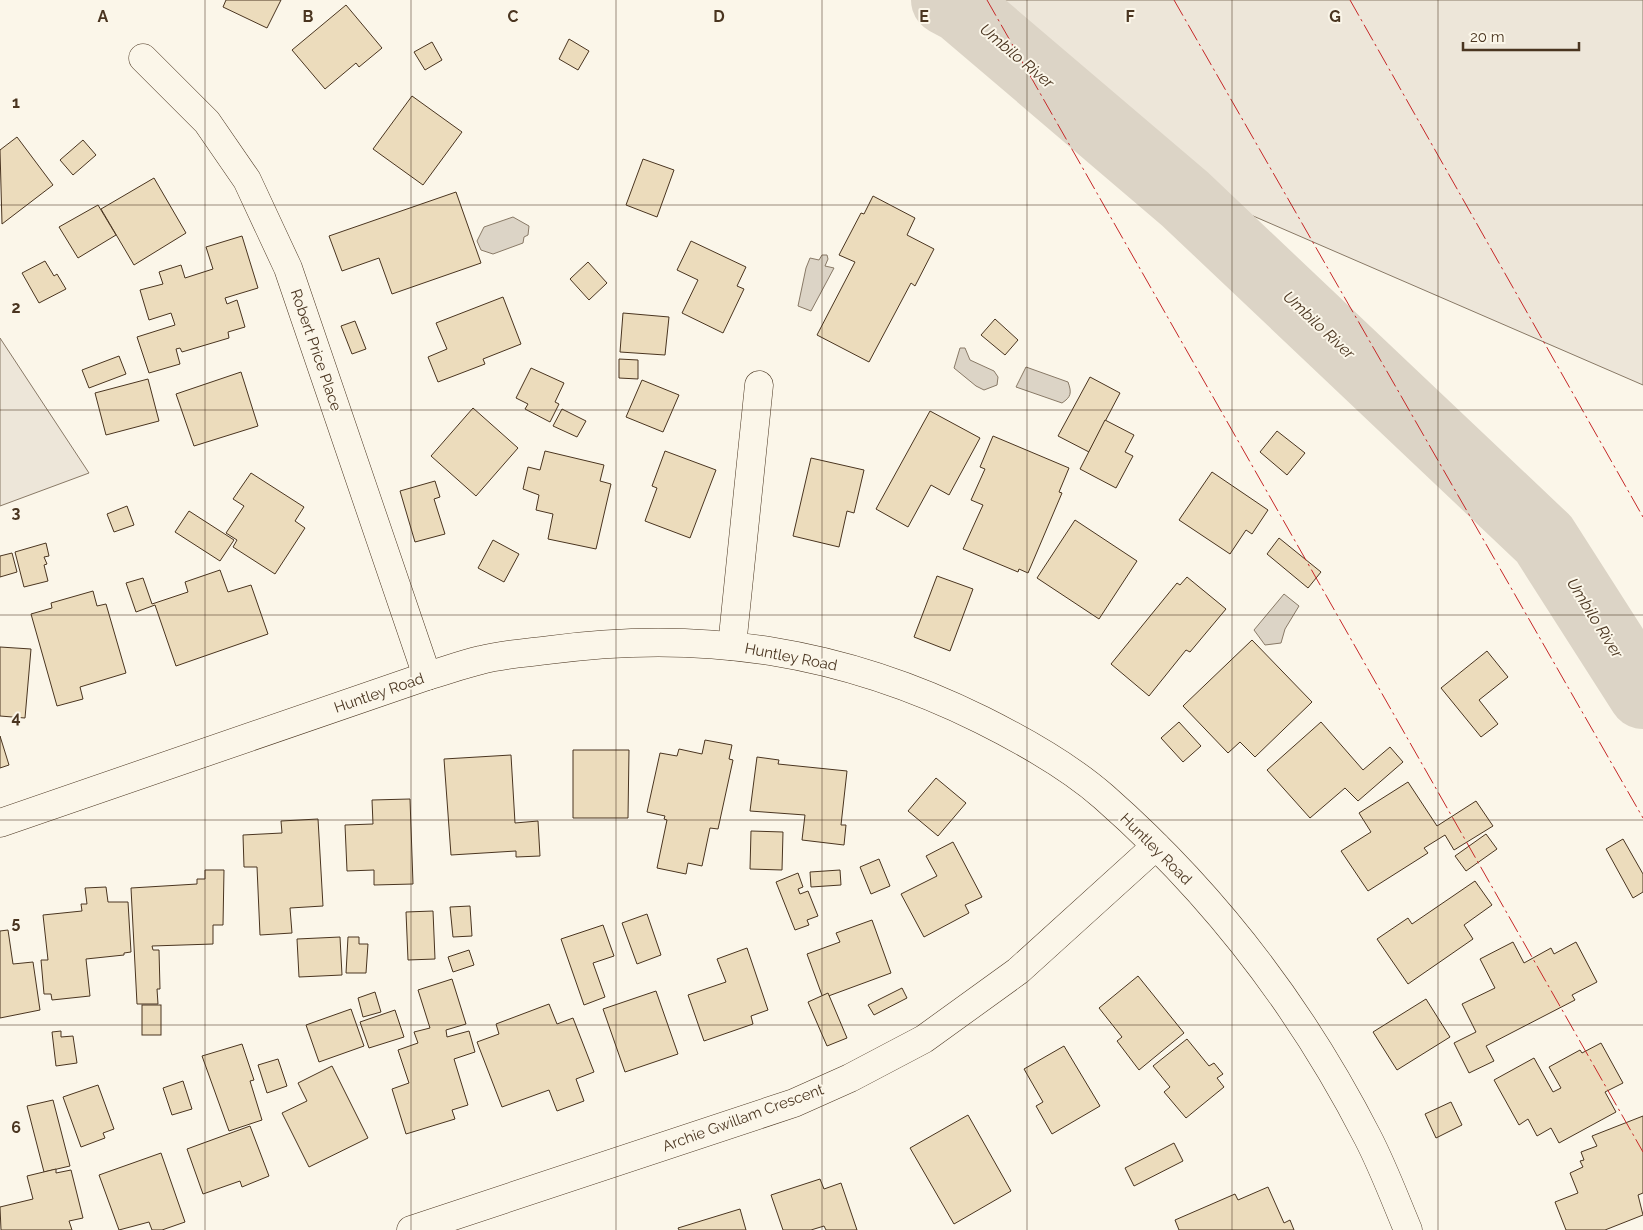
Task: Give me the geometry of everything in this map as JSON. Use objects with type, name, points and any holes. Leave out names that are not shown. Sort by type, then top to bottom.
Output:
[{"type":"street","name":"Robert Price Place","points":[[144,58],[207,122],[232,158],[247,180],[288,268],[427,676]]},
{"type":"street","points":[[732,646],[758,385]]},
{"type":"street","name":"Huntley Road","points":[[0,822],[427,676],[482,659],[598,644],[689,641],[832,662],[939,699],[1024,741],[1102,795],[1156,846],[1224,920],[1270,977],[1320,1051],[1369,1139],[1408,1230]]},
{"type":"street","name":"Archie Gwillam Crescent","points":[[411,1230],[794,1103],[850,1078],[924,1039],[1018,970],[1156,846]]},
{"type":"shaded area","points":[[913,0],[1643,0],[1643,385],[1184,186]]},
{"type":"shaded area","points":[[513,217],[529,226],[528,235],[524,237],[523,243],[493,254],[481,250],[477,241],[484,227]]},
{"type":"shaded area","points":[[822,255],[827,255],[828,259],[825,266],[834,268],[811,311],[798,306],[810,258],[819,260]]},
{"type":"shaded area","points":[[0,338],[89,473],[0,506]]},
{"type":"shaded area","points":[[960,348],[965,348],[970,360],[994,371],[998,377],[997,385],[984,390],[976,386],[954,368]]},
{"type":"shaded area","points":[[1026,367],[1068,382],[1070,389],[1069,397],[1062,403],[1016,387]]},
{"type":"shaded area","points":[[1284,594],[1299,606],[1285,629],[1281,643],[1265,645],[1254,630]]},
{"type":"building","points":[[226,0],[281,0],[267,28],[223,7]]},
{"type":"building","points":[[346,5],[382,48],[359,67],[356,63],[325,89],[292,50]]},
{"type":"building","points":[[569,39],[589,51],[578,70],[559,59]]},
{"type":"building","points":[[432,42],[442,60],[425,70],[414,52]]},
{"type":"building","points":[[412,96],[462,132],[423,185],[373,149]]},
{"type":"building","points":[[17,137],[53,185],[2,224],[0,150]]},
{"type":"building","points":[[83,140],[96,155],[73,175],[60,160]]},
{"type":"building","points":[[643,159],[674,170],[657,217],[626,205]]},
{"type":"building","points":[[154,178],[186,233],[134,265],[101,209]]},
{"type":"building","points":[[456,192],[481,263],[392,294],[379,258],[342,271],[329,236]]},
{"type":"building","points":[[873,196],[915,218],[907,235],[934,249],[915,286],[911,283],[869,362],[817,335],[855,262],[839,255],[861,213],[864,214]]},
{"type":"building","points":[[98,205],[116,235],[78,258],[59,227]]},
{"type":"building","points":[[242,236],[258,288],[225,298],[227,304],[237,300],[245,327],[228,332],[229,338],[182,352],[180,348],[176,349],[180,364],[149,373],[137,337],[175,325],[171,313],[149,320],[140,290],[163,284],[159,272],[181,265],[185,278],[213,269],[206,247]]},
{"type":"building","points":[[691,241],[746,267],[737,286],[744,289],[723,333],[682,313],[698,280],[677,270]]},
{"type":"building","points":[[45,261],[54,276],[57,274],[66,289],[39,303],[22,273]]},
{"type":"building","points":[[588,262],[607,283],[589,300],[570,279]]},
{"type":"building","points":[[503,297],[521,344],[483,359],[485,364],[438,382],[428,357],[447,349],[436,323]]},
{"type":"building","points":[[623,313],[669,317],[665,355],[620,352]]},
{"type":"building","points":[[995,319],[1018,340],[1005,355],[981,335]]},
{"type":"building","points":[[355,321],[366,349],[352,354],[341,326]]},
{"type":"building","points":[[119,356],[126,374],[89,388],[82,370]]},
{"type":"building","points":[[619,359],[638,360],[638,379],[619,378]]},
{"type":"building","points":[[531,368],[564,383],[555,402],[559,404],[550,422],[525,409],[528,404],[516,398]]},
{"type":"building","points":[[241,372],[258,426],[194,446],[176,394]]},
{"type":"building","points":[[1090,377],[1120,393],[1089,452],[1058,436]]},
{"type":"building","points":[[148,379],[159,421],[106,435],[95,393]]},
{"type":"building","points":[[642,380],[679,395],[663,432],[626,417]]},
{"type":"building","points":[[473,408],[518,448],[476,496],[431,456]]},
{"type":"building","points":[[562,409],[586,421],[577,437],[553,426]]},
{"type":"building","points":[[930,411],[980,438],[949,495],[931,485],[908,527],[876,509]]},
{"type":"building","points":[[1105,420],[1134,435],[1125,452],[1133,456],[1116,488],[1080,469]]},
{"type":"building","points":[[1277,431],[1305,453],[1287,475],[1260,452]]},
{"type":"building","points":[[993,436],[1069,468],[1059,492],[1062,493],[1028,573],[1019,569],[1018,572],[963,549],[983,505],[971,500],[985,469],[980,467]]},
{"type":"building","points":[[545,451],[604,465],[600,481],[611,484],[596,549],[548,539],[553,514],[536,510],[539,495],[523,489],[528,467],[540,470]]},
{"type":"building","points":[[665,451],[716,470],[690,538],[645,521],[657,488],[652,486]]},
{"type":"building","points":[[811,458],[864,470],[854,513],[847,511],[839,547],[793,536]]},
{"type":"building","points":[[1212,472],[1268,510],[1252,534],[1246,530],[1230,554],[1179,520]]},
{"type":"building","points":[[251,473],[304,507],[295,521],[305,528],[275,574],[233,547],[237,540],[226,533],[244,506],[233,499]]},
{"type":"building","points":[[435,481],[440,497],[434,499],[445,534],[415,542],[400,491]]},
{"type":"building","points":[[127,506],[134,525],[114,532],[107,514]]},
{"type":"building","points":[[189,511],[234,540],[220,561],[175,532]]},
{"type":"building","points":[[1075,520],[1137,561],[1099,619],[1037,578]]},
{"type":"building","points":[[1279,538],[1321,572],[1308,588],[1267,554]]},
{"type":"building","points":[[493,540],[519,554],[504,582],[478,568]]},
{"type":"building","points":[[46,543],[49,556],[44,557],[47,564],[44,565],[48,581],[24,587],[15,552]]},
{"type":"building","points":[[12,553],[17,572],[0,577],[0,556]]},
{"type":"building","points":[[220,570],[228,592],[251,585],[268,634],[176,666],[155,605],[136,612],[126,583],[143,578],[152,604],[188,592],[185,582]]},
{"type":"building","points":[[937,576],[973,589],[950,651],[914,637]]},
{"type":"building","points":[[1187,577],[1226,609],[1190,652],[1186,650],[1149,696],[1111,664],[1177,583],[1180,585]]},
{"type":"building","points":[[93,591],[97,606],[106,604],[126,673],[80,687],[83,699],[57,706],[31,614],[52,608],[51,603]]},
{"type":"building","points":[[1252,640],[1312,702],[1255,757],[1240,742],[1228,753],[1183,706]]},
{"type":"building","points":[[0,647],[31,649],[25,718],[0,716]]},
{"type":"building","points":[[1487,651],[1508,677],[1479,700],[1498,724],[1481,737],[1441,688]]},
{"type":"building","points":[[1179,722],[1201,746],[1183,762],[1161,738]]},
{"type":"building","points":[[1321,722],[1363,770],[1390,747],[1403,762],[1358,801],[1345,788],[1310,818],[1267,770]]},
{"type":"building","points":[[0,736],[9,765],[0,768]]},
{"type":"building","points":[[705,740],[732,745],[729,759],[733,760],[718,829],[710,828],[702,866],[688,863],[686,874],[657,868],[667,820],[664,819],[665,816],[647,812],[660,753],[677,756],[679,749],[702,754]]},
{"type":"building","points":[[573,750],[629,750],[628,818],[573,818]]},
{"type":"building","points":[[511,755],[515,823],[538,821],[540,856],[516,857],[516,851],[451,855],[444,759]]},
{"type":"building","points":[[757,757],[779,760],[778,764],[847,771],[841,825],[846,825],[844,845],[802,840],[805,815],[750,811]]},
{"type":"building","points":[[936,778],[966,803],[938,836],[908,811]]},
{"type":"building","points":[[1408,782],[1437,826],[1476,801],[1493,826],[1454,850],[1445,835],[1424,848],[1428,853],[1368,891],[1341,851],[1371,832],[1359,813]]},
{"type":"building","points":[[410,799],[413,884],[374,885],[374,870],[347,871],[345,825],[373,824],[372,800]]},
{"type":"building","points":[[318,819],[323,906],[290,908],[292,933],[260,935],[257,867],[244,867],[243,835],[282,833],[281,821]]},
{"type":"building","points":[[751,831],[783,832],[782,870],[750,869]]},
{"type":"building","points":[[1486,834],[1497,849],[1466,871],[1455,856]]},
{"type":"building","points":[[1623,839],[1643,874],[1643,892],[1633,898],[1606,849]]},
{"type":"building","points":[[953,842],[982,897],[965,905],[969,913],[924,937],[901,894],[937,876],[926,856]]},
{"type":"building","points":[[879,859],[890,886],[871,894],[860,867]]},
{"type":"building","points":[[205,870],[224,870],[223,925],[213,925],[213,944],[152,946],[153,950],[159,950],[160,989],[157,989],[158,1004],[137,1004],[131,888],[197,884],[197,879],[205,879]]},
{"type":"building","points":[[840,870],[841,885],[811,887],[810,872]]},
{"type":"building","points":[[798,873],[803,887],[798,889],[800,894],[808,891],[818,916],[807,920],[809,925],[795,930],[776,882]]},
{"type":"building","points":[[1475,881],[1492,905],[1464,925],[1473,939],[1408,984],[1377,939],[1408,918],[1412,924]]},
{"type":"building","points":[[106,887],[108,902],[128,902],[131,952],[124,953],[124,955],[86,959],[90,996],[52,1000],[51,994],[44,994],[41,960],[48,960],[43,915],[82,911],[81,904],[87,904],[85,888]]},
{"type":"building","points":[[470,906],[472,936],[453,937],[450,907]]},
{"type":"building","points":[[433,911],[435,959],[408,960],[406,912]]},
{"type":"building","points":[[647,914],[661,955],[637,964],[622,923]]},
{"type":"building","points":[[872,920],[891,973],[823,998],[807,954],[840,942],[836,933]]},
{"type":"building","points":[[603,925],[614,956],[593,963],[605,997],[584,1005],[561,939]]},
{"type":"building","points":[[8,930],[13,964],[33,962],[40,1010],[0,1018],[0,931]]},
{"type":"building","points":[[340,937],[342,975],[299,977],[297,939]]},
{"type":"building","points":[[348,937],[359,937],[359,944],[368,944],[366,973],[346,973]]},
{"type":"building","points":[[1513,942],[1524,963],[1551,948],[1554,954],[1576,942],[1597,982],[1572,995],[1575,1000],[1486,1046],[1494,1061],[1469,1073],[1454,1043],[1476,1032],[1462,1004],[1495,988],[1480,959]]},
{"type":"building","points":[[747,948],[768,1010],[751,1016],[753,1024],[704,1041],[688,995],[726,982],[717,959]]},
{"type":"building","points":[[469,950],[474,965],[453,972],[448,957]]},
{"type":"building","points":[[1138,976],[1184,1033],[1139,1070],[1117,1041],[1122,1037],[1099,1008]]},
{"type":"building","points":[[452,979],[466,1024],[446,1030],[447,1037],[469,1031],[475,1052],[454,1059],[468,1105],[452,1110],[455,1119],[406,1134],[392,1089],[409,1083],[398,1050],[418,1043],[414,1032],[430,1028],[418,990]]},
{"type":"building","points":[[902,988],[907,998],[874,1015],[868,1005]]},
{"type":"building","points":[[656,991],[678,1054],[625,1072],[603,1009]]},
{"type":"building","points":[[375,992],[381,1012],[363,1017],[358,998]]},
{"type":"building","points":[[828,993],[847,1038],[827,1046],[808,1002]]},
{"type":"building","points":[[1426,999],[1450,1037],[1397,1070],[1373,1032]]},
{"type":"building","points":[[549,1004],[557,1024],[573,1018],[594,1072],[576,1079],[584,1101],[557,1111],[549,1090],[502,1107],[477,1042],[499,1034],[496,1024]]},
{"type":"building","points":[[142,1005],[161,1005],[161,1035],[142,1035]]},
{"type":"building","points":[[351,1009],[364,1046],[319,1062],[306,1025]]},
{"type":"building","points":[[395,1010],[404,1037],[369,1048],[360,1022]]},
{"type":"building","points":[[61,1031],[61,1037],[73,1036],[77,1063],[56,1066],[52,1032]]},
{"type":"building","points":[[1187,1039],[1209,1066],[1214,1063],[1223,1074],[1217,1078],[1224,1087],[1186,1118],[1164,1092],[1170,1087],[1153,1066]]},
{"type":"building","points":[[1601,1043],[1623,1083],[1605,1092],[1616,1112],[1559,1143],[1551,1128],[1537,1136],[1528,1119],[1519,1125],[1494,1080],[1534,1058],[1553,1092],[1561,1088],[1549,1067],[1580,1050],[1582,1053]]},
{"type":"building","points":[[242,1044],[254,1080],[250,1081],[262,1120],[229,1131],[202,1056]]},
{"type":"building","points":[[1064,1046],[1100,1106],[1052,1134],[1036,1106],[1043,1102],[1024,1069]]},
{"type":"building","points":[[278,1059],[287,1086],[267,1093],[258,1065]]},
{"type":"building","points":[[332,1066],[368,1138],[309,1167],[282,1113],[307,1101],[298,1083]]},
{"type":"building","points":[[183,1081],[192,1109],[172,1115],[163,1088]]},
{"type":"building","points":[[98,1085],[114,1129],[103,1133],[105,1138],[81,1147],[63,1097]]},
{"type":"building","points":[[53,1100],[70,1166],[44,1172],[27,1106]]},
{"type":"building","points":[[1451,1102],[1462,1125],[1436,1138],[1425,1114]]},
{"type":"building","points":[[968,1115],[1011,1191],[954,1224],[910,1148]]},
{"type":"building","points":[[1643,1116],[1643,1193],[1638,1195],[1643,1215],[1605,1230],[1566,1230],[1555,1202],[1578,1193],[1570,1173],[1583,1167],[1580,1161],[1584,1160],[1581,1152],[1597,1146],[1592,1136]]},
{"type":"building","points":[[250,1126],[269,1176],[242,1187],[240,1181],[203,1194],[187,1149]]},
{"type":"building","points":[[1174,1143],[1183,1161],[1134,1186],[1125,1168]]},
{"type":"building","points":[[161,1153],[185,1222],[162,1230],[152,1230],[149,1222],[119,1230],[99,1175]]},
{"type":"building","points":[[56,1169],[56,1173],[71,1170],[83,1218],[69,1221],[72,1230],[1,1230],[0,1207],[33,1199],[27,1176]]},
{"type":"building","points":[[820,1179],[824,1189],[841,1183],[857,1230],[826,1230],[824,1226],[811,1230],[783,1230],[771,1195]]},
{"type":"building","points":[[1268,1187],[1284,1223],[1290,1220],[1294,1230],[1179,1230],[1175,1220],[1235,1194],[1238,1200]]},
{"type":"building","points":[[740,1209],[746,1230],[679,1230],[678,1228]]},
{"type":"waterway","name":"Umbilo River","points":[[946,0],[961,8],[1185,199],[1544,539],[1643,694]]},
{"type":"power","points":[[987,0],[1643,1152]]},
{"type":"power","points":[[1174,0],[1643,818]]},
{"type":"power","points":[[1350,0],[1643,517]]}]
